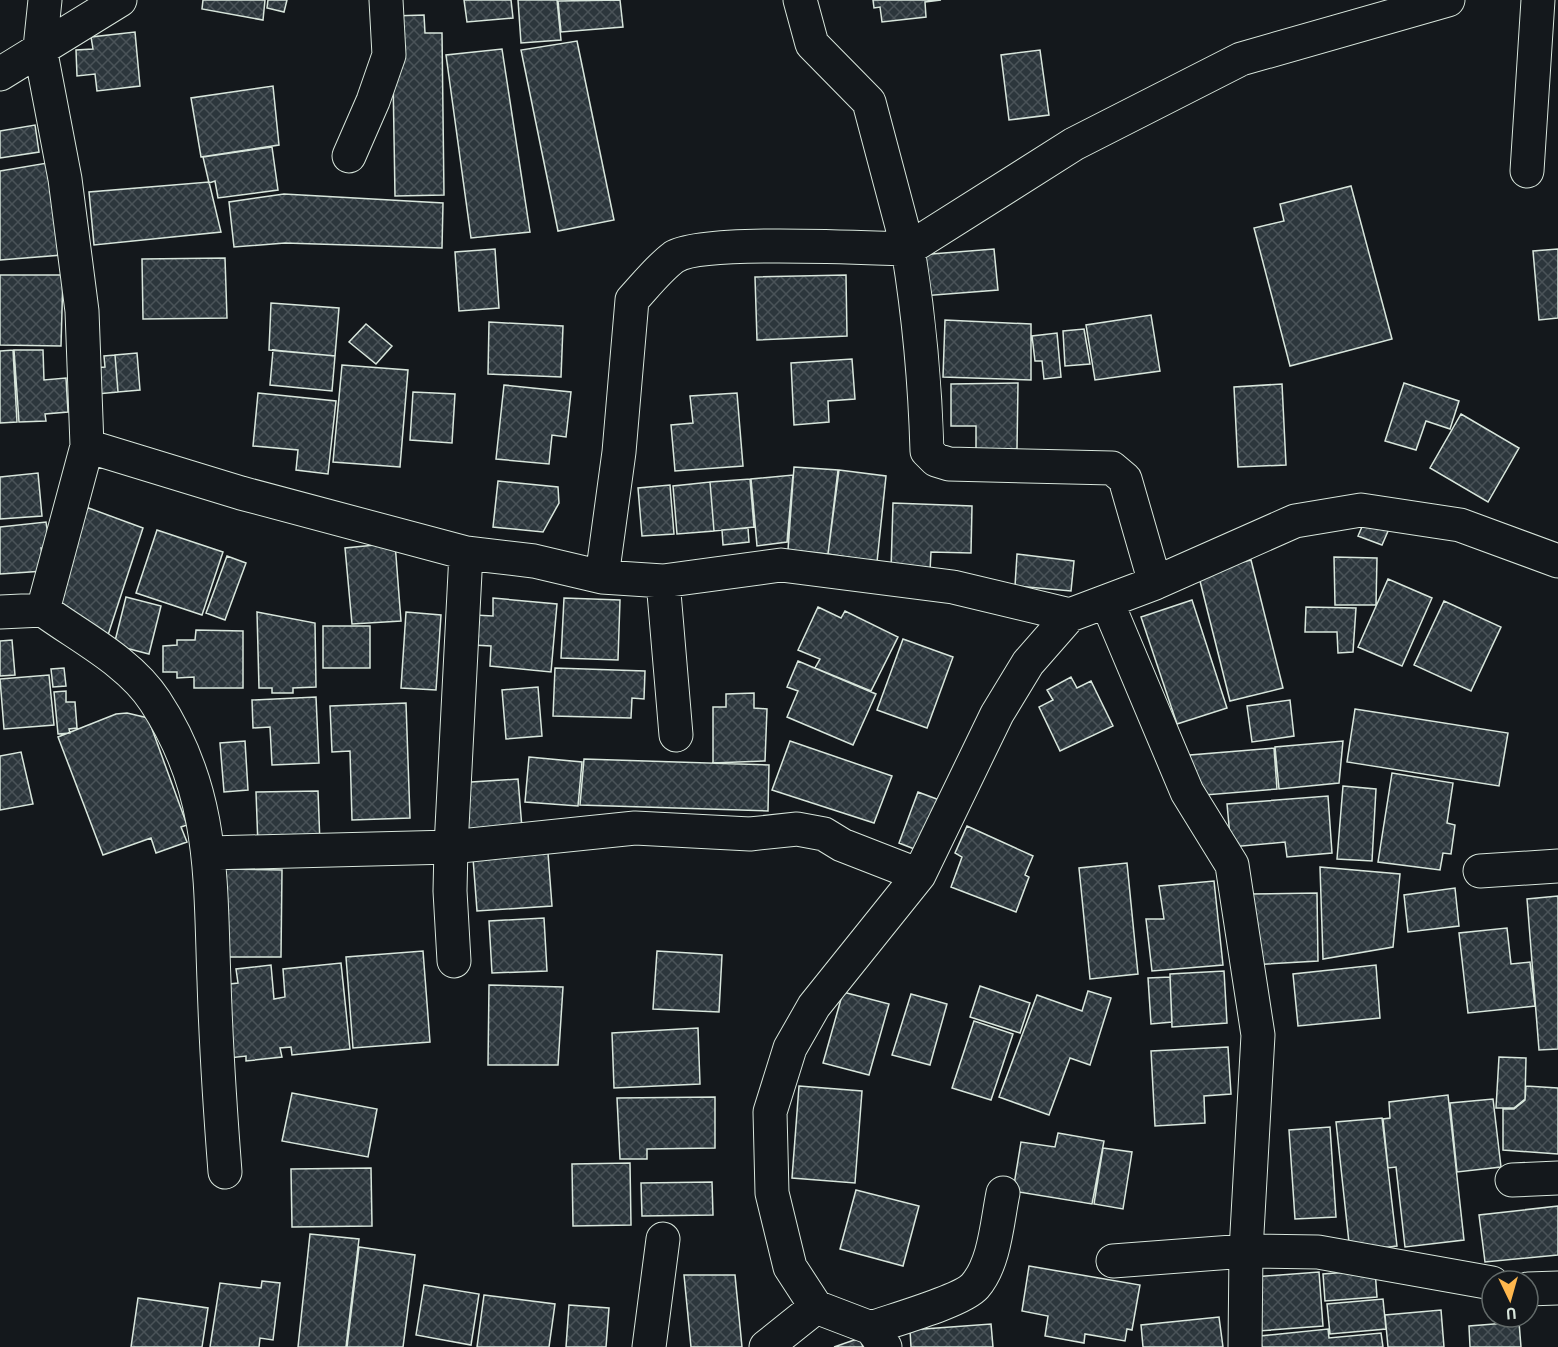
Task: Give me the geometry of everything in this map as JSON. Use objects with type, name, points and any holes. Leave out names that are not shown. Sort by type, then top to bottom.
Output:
[{"type":"street","points":[[43,610],[87,446],[82,311],[65,179],[40,48],[45,0]]},
{"type":"street","points":[[0,74],[120,0]]},
{"type":"street","points":[[349,156],[373,101],[389,55],[386,0]]},
{"type":"street","points":[[800,0],[812,44],[869,102],[908,249],[918,314],[927,452],[936,460],[949,464],[1112,468],[1125,480],[1155,583]]},
{"type":"street","points":[[602,577],[619,452],[632,300],[674,258],[691,250],[737,247],[908,249],[1074,144],[1241,59],[1448,0]]},
{"type":"street","points":[[1527,171],[1538,0]]},
{"type":"street","points":[[87,446],[241,493],[466,553],[534,561],[602,577],[663,580],[781,565],[953,586],[1070,615]]},
{"type":"street","points":[[1003,1193],[984,1272],[974,1288],[878,1338],[816,1307],[790,1267],[772,1193],[770,1112],[790,1048],[814,1006],[919,875],[997,714],[1028,663],[1070,615],[1155,583],[1295,521],[1361,510],[1460,525],[1558,561]]},
{"type":"street","points":[[454,961],[450,891],[451,847],[466,553]]},
{"type":"street","points":[[663,580],[676,735]]},
{"type":"street","points":[[1107,602],[1187,792],[1232,865],[1258,1035],[1246,1251],[1245,1347]]},
{"type":"street","points":[[0,612],[43,610],[123,668],[155,700],[186,761],[204,819],[209,853],[218,1077],[225,1172]]},
{"type":"street","points":[[209,853],[451,847],[636,828],[750,834],[797,829],[824,834],[842,845],[919,875]]},
{"type":"street","points":[[1480,871],[1558,866]]},
{"type":"street","points":[[1512,1180],[1558,1178]]},
{"type":"street","points":[[649,1347],[663,1239]]},
{"type":"street","points":[[1113,1261],[1246,1251],[1318,1252],[1480,1281]]},
{"type":"street","points":[[1540,1288],[1558,1288]]},
{"type":"street","points":[[766,1347],[816,1307]]},
{"type":"building","points":[[203,0],[265,0],[263,20],[202,9]]},
{"type":"building","points":[[268,0],[287,0],[284,12],[267,8]]},
{"type":"building","points":[[464,0],[511,0],[513,18],[467,22]]},
{"type":"building","points":[[518,0],[557,0],[561,40],[521,43]]},
{"type":"building","points":[[620,0],[623,27],[561,32],[558,1]]},
{"type":"building","points":[[873,0],[941,0],[925,2],[926,17],[882,22],[880,7],[874,8]]},
{"type":"building","points":[[424,15],[425,33],[442,33],[444,195],[395,196],[392,16]]},
{"type":"building","points":[[135,32],[140,86],[97,91],[95,74],[77,76],[76,50],[93,49],[91,37]]},
{"type":"building","points":[[577,41],[614,220],[558,231],[521,50]]},
{"type":"building","points":[[502,49],[530,232],[471,238],[446,55]]},
{"type":"building","points":[[1040,50],[1049,115],[1009,120],[1001,55]]},
{"type":"building","points":[[273,86],[279,145],[201,157],[191,98]]},
{"type":"building","points":[[35,125],[39,152],[0,158],[0,131]]},
{"type":"building","points":[[272,147],[278,190],[218,198],[215,181],[209,183],[203,157]]},
{"type":"building","points":[[47,163],[62,255],[0,260],[0,171]]},
{"type":"building","points":[[209,182],[221,232],[94,245],[89,192]]},
{"type":"building","points":[[1351,186],[1392,339],[1290,366],[1254,228],[1284,221],[1280,204]]},
{"type":"building","points":[[284,194],[443,203],[442,248],[285,243],[234,247],[229,202]]},
{"type":"building","points":[[495,249],[499,308],[459,311],[455,252]]},
{"type":"building","points":[[994,249],[998,290],[922,296],[919,255]]},
{"type":"building","points":[[1558,249],[1558,318],[1539,320],[1533,251]]},
{"type":"building","points":[[225,258],[227,318],[143,319],[142,259]]},
{"type":"building","points":[[0,275],[63,275],[61,346],[0,345]]},
{"type":"building","points":[[846,275],[847,336],[757,340],[755,277]]},
{"type":"building","points":[[271,303],[339,308],[335,356],[269,350]]},
{"type":"building","points":[[1151,315],[1160,371],[1095,380],[1086,325]]},
{"type":"building","points":[[945,320],[1031,324],[1031,380],[943,377]]},
{"type":"building","points":[[489,322],[563,326],[561,377],[488,374]]},
{"type":"building","points":[[366,324],[392,346],[376,364],[349,342]]},
{"type":"building","points":[[1084,329],[1090,364],[1065,366],[1063,331]]},
{"type":"building","points":[[1057,333],[1061,377],[1044,379],[1042,361],[1035,361],[1032,336]]},
{"type":"building","points":[[13,350],[17,422],[0,423],[0,351]]},
{"type":"building","points":[[14,350],[43,350],[44,380],[66,378],[68,412],[45,414],[46,421],[19,422]]},
{"type":"building","points":[[273,350],[335,356],[332,391],[270,385]]},
{"type":"building","points":[[137,353],[140,390],[118,392],[115,355]]},
{"type":"building","points":[[115,355],[118,392],[97,394],[94,368],[105,367],[104,356]]},
{"type":"building","points":[[852,359],[855,399],[828,401],[829,422],[794,425],[791,363]]},
{"type":"building","points":[[342,365],[408,370],[400,467],[333,462]]},
{"type":"building","points":[[1018,383],[1017,449],[976,449],[976,426],[951,426],[951,384]]},
{"type":"building","points":[[1404,383],[1459,401],[1450,429],[1426,421],[1416,450],[1385,441]]},
{"type":"building","points":[[1282,384],[1286,465],[1238,467],[1234,387]]},
{"type":"building","points":[[504,385],[571,392],[566,437],[552,435],[549,464],[496,459]]},
{"type":"building","points":[[413,392],[455,394],[452,443],[410,440]]},
{"type":"building","points":[[258,393],[336,401],[328,474],[296,470],[298,450],[253,446]]},
{"type":"building","points":[[737,393],[743,466],[675,471],[671,425],[693,423],[690,396]]},
{"type":"building","points":[[1461,414],[1519,448],[1488,502],[1430,468]]},
{"type":"building","points":[[794,467],[838,470],[828,554],[788,550]]},
{"type":"building","points":[[839,470],[886,476],[877,562],[828,554]]},
{"type":"building","points":[[38,473],[42,516],[0,519],[0,477]]},
{"type":"building","points":[[793,475],[787,542],[757,546],[751,479]]},
{"type":"building","points":[[750,479],[754,527],[714,531],[710,482]]},
{"type":"building","points":[[498,481],[558,487],[559,503],[543,532],[493,527]]},
{"type":"building","points":[[710,482],[714,531],[677,534],[673,486]]},
{"type":"building","points":[[670,485],[674,534],[642,536],[638,488]]},
{"type":"building","points":[[893,503],[972,506],[971,553],[931,552],[930,571],[891,570]]},
{"type":"building","points":[[86,507],[143,528],[108,635],[56,616]]},
{"type":"building","points":[[1368,513],[1392,522],[1382,545],[1358,536]]},
{"type":"building","points":[[46,522],[50,548],[41,548],[44,571],[0,574],[0,527]]},
{"type":"building","points":[[748,528],[749,542],[723,545],[722,530]]},
{"type":"building","points":[[157,530],[223,552],[202,615],[136,593]]},
{"type":"building","points":[[395,543],[401,621],[352,624],[345,548]]},
{"type":"building","points":[[1017,554],[1074,561],[1071,591],[1015,586]]},
{"type":"building","points":[[227,556],[246,563],[225,620],[206,613]]},
{"type":"building","points":[[1334,557],[1377,558],[1376,605],[1335,605]]},
{"type":"building","points":[[1251,560],[1283,688],[1230,701],[1198,573]]},
{"type":"building","points":[[1388,579],[1432,598],[1402,666],[1358,647]]},
{"type":"building","points":[[126,597],[161,606],[149,654],[114,645]]},
{"type":"building","points":[[493,598],[557,604],[551,672],[490,666],[491,646],[473,645],[475,615],[493,616]]},
{"type":"building","points":[[564,598],[620,600],[618,660],[561,658]]},
{"type":"building","points":[[1192,600],[1227,708],[1177,724],[1141,617]]},
{"type":"building","points":[[1444,601],[1501,627],[1471,691],[1414,665]]},
{"type":"building","points":[[818,607],[841,618],[845,611],[898,637],[871,691],[815,668],[820,659],[798,650]]},
{"type":"building","points":[[1306,607],[1356,608],[1353,652],[1338,653],[1337,632],[1305,632]]},
{"type":"building","points":[[257,612],[315,623],[316,687],[293,688],[293,693],[272,693],[272,688],[259,688]]},
{"type":"building","points":[[406,612],[441,615],[436,690],[401,688]]},
{"type":"building","points":[[323,626],[370,626],[370,668],[323,668]]},
{"type":"building","points":[[196,630],[243,631],[243,688],[194,688],[194,677],[177,678],[177,672],[163,672],[163,646],[177,645],[177,640],[195,640]]},
{"type":"building","points":[[903,639],[953,657],[927,728],[877,710]]},
{"type":"building","points":[[12,640],[15,675],[0,676],[0,641]]},
{"type":"building","points":[[798,661],[876,694],[853,745],[787,717],[798,691],[787,687]]},
{"type":"building","points":[[64,668],[66,686],[53,687],[51,669]]},
{"type":"building","points":[[555,668],[645,671],[644,699],[632,698],[631,718],[553,716]]},
{"type":"building","points":[[49,675],[54,725],[4,729],[0,679]]},
{"type":"building","points":[[1071,677],[1077,688],[1091,681],[1113,726],[1060,751],[1039,707],[1053,700],[1047,690]]},
{"type":"building","points":[[538,687],[542,736],[506,739],[502,690]]},
{"type":"building","points":[[66,691],[66,702],[75,702],[77,728],[69,729],[70,733],[58,734],[54,692]]},
{"type":"building","points":[[754,693],[754,708],[767,709],[765,761],[713,763],[713,707],[726,707],[726,694]]},
{"type":"building","points":[[316,697],[319,763],[272,765],[270,727],[253,728],[252,700]]},
{"type":"building","points":[[1290,700],[1294,736],[1252,742],[1247,706]]},
{"type":"building","points":[[406,703],[410,818],[352,820],[350,751],[332,752],[330,706]]},
{"type":"building","points":[[1355,709],[1508,733],[1499,786],[1347,762]]},
{"type":"building","points":[[127,713],[148,718],[187,825],[181,827],[187,842],[156,853],[151,838],[103,855],[58,737],[116,714]]},
{"type":"building","points":[[245,741],[248,790],[224,792],[220,743]]},
{"type":"building","points":[[790,741],[892,776],[874,823],[772,790]]},
{"type":"building","points":[[1343,741],[1339,783],[1279,789],[1275,747]]},
{"type":"building","points":[[1274,748],[1277,789],[1193,796],[1190,755]]},
{"type":"building","points":[[21,752],[33,804],[0,810],[0,756]]},
{"type":"building","points":[[529,757],[582,762],[578,806],[525,802]]},
{"type":"building","points":[[584,759],[769,765],[768,811],[580,805]]},
{"type":"building","points":[[1392,773],[1453,783],[1447,823],[1455,825],[1451,854],[1443,853],[1440,870],[1378,862]]},
{"type":"building","points":[[518,779],[522,828],[461,832],[456,783]]},
{"type":"building","points":[[1343,786],[1376,789],[1372,861],[1337,859]]},
{"type":"building","points":[[318,791],[320,844],[258,846],[256,792]]},
{"type":"building","points":[[918,792],[942,801],[922,852],[899,843]]},
{"type":"building","points":[[1328,796],[1332,853],[1287,857],[1285,842],[1231,847],[1227,804]]},
{"type":"building","points":[[967,826],[1033,856],[1025,875],[1029,877],[1016,912],[951,887],[962,857],[955,853]]},
{"type":"building","points":[[548,853],[552,906],[477,911],[473,858]]},
{"type":"building","points":[[1127,863],[1138,974],[1090,979],[1079,868]]},
{"type":"building","points":[[1320,867],[1400,874],[1393,947],[1323,959]]},
{"type":"building","points":[[223,869],[282,870],[281,957],[221,957]]},
{"type":"building","points":[[1214,881],[1223,965],[1152,971],[1146,919],[1164,919],[1159,886]]},
{"type":"building","points":[[1455,888],[1459,926],[1408,932],[1404,895]]},
{"type":"building","points":[[1317,893],[1318,961],[1251,965],[1248,894]]},
{"type":"building","points":[[1558,896],[1558,1049],[1539,1050],[1527,899]]},
{"type":"building","points":[[544,918],[547,971],[492,973],[489,921]]},
{"type":"building","points":[[1507,928],[1511,964],[1530,962],[1535,1006],[1468,1013],[1459,933]]},
{"type":"building","points":[[423,951],[430,1042],[353,1048],[346,957]]},
{"type":"building","points":[[657,951],[722,955],[719,1012],[653,1009]]},
{"type":"building","points":[[341,963],[350,1049],[292,1055],[291,1047],[280,1048],[282,1057],[246,1061],[246,1056],[229,1058],[221,985],[238,983],[236,969],[271,965],[274,999],[285,997],[283,969]]},
{"type":"building","points":[[1376,965],[1380,1018],[1298,1026],[1293,974]]},
{"type":"building","points":[[1224,971],[1227,1023],[1172,1027],[1170,974]]},
{"type":"building","points":[[1170,977],[1172,1022],[1151,1024],[1148,978]]},
{"type":"building","points":[[489,985],[563,987],[558,1065],[488,1065]]},
{"type":"building","points":[[980,986],[1030,1003],[1020,1033],[970,1017]]},
{"type":"building","points":[[1088,991],[1111,998],[1090,1065],[1070,1058],[1049,1115],[999,1097],[1037,995],[1082,1011]]},
{"type":"building","points":[[843,992],[889,1004],[869,1075],[823,1063]]},
{"type":"building","points":[[911,994],[947,1004],[930,1065],[892,1055]]},
{"type":"building","points":[[974,1021],[1013,1034],[991,1100],[952,1088]]},
{"type":"building","points":[[698,1028],[700,1084],[614,1088],[612,1033]]},
{"type":"building","points":[[1228,1047],[1231,1094],[1204,1096],[1205,1123],[1155,1126],[1151,1051]]},
{"type":"building","points":[[1499,1057],[1526,1058],[1525,1099],[1514,1108],[1496,1108]]},
{"type":"building","points":[[799,1086],[862,1091],[855,1183],[792,1178]]},
{"type":"building","points":[[1526,1086],[1558,1088],[1558,1154],[1503,1150],[1503,1109],[1514,1109],[1525,1100]]},
{"type":"building","points":[[292,1093],[377,1109],[368,1157],[282,1141]]},
{"type":"building","points":[[1448,1095],[1464,1240],[1405,1247],[1396,1167],[1388,1168],[1383,1119],[1390,1118],[1389,1102]]},
{"type":"building","points":[[715,1097],[715,1148],[647,1149],[647,1159],[620,1159],[617,1098]]},
{"type":"building","points":[[1493,1099],[1501,1167],[1457,1172],[1450,1103]]},
{"type":"building","points":[[1382,1118],[1397,1246],[1350,1252],[1336,1122]]},
{"type":"building","points":[[1330,1127],[1336,1217],[1295,1219],[1289,1130]]},
{"type":"building","points":[[1058,1133],[1104,1141],[1092,1204],[1013,1191],[1021,1142],[1055,1147]]},
{"type":"building","points":[[1103,1148],[1132,1152],[1123,1209],[1094,1204]]},
{"type":"building","points":[[630,1163],[631,1225],[573,1226],[572,1164]]},
{"type":"building","points":[[371,1168],[372,1226],[292,1227],[291,1169]]},
{"type":"building","points":[[712,1182],[713,1215],[642,1216],[641,1183]]},
{"type":"building","points":[[856,1190],[919,1206],[903,1266],[840,1249]]},
{"type":"building","points":[[1558,1206],[1558,1255],[1485,1262],[1479,1215]]},
{"type":"building","points":[[310,1234],[359,1239],[346,1347],[298,1347]]},
{"type":"building","points":[[359,1247],[415,1255],[403,1347],[347,1347]]},
{"type":"building","points":[[1029,1266],[1140,1285],[1132,1330],[1127,1329],[1125,1341],[1085,1334],[1084,1343],[1045,1336],[1048,1316],[1022,1311]]},
{"type":"building","points":[[1375,1270],[1377,1297],[1325,1301],[1323,1274]]},
{"type":"building","points":[[1319,1272],[1323,1326],[1258,1331],[1254,1277]]},
{"type":"building","points":[[684,1275],[735,1275],[742,1347],[691,1347]]},
{"type":"building","points":[[262,1281],[280,1283],[273,1340],[260,1338],[259,1347],[210,1347],[220,1283],[261,1288]]},
{"type":"building","points":[[424,1285],[479,1294],[471,1345],[416,1335]]},
{"type":"building","points":[[484,1295],[555,1304],[549,1347],[477,1347]]},
{"type":"building","points":[[138,1298],[208,1308],[202,1347],[131,1347]]},
{"type":"building","points":[[1383,1299],[1386,1329],[1330,1334],[1327,1304]]},
{"type":"building","points":[[569,1305],[609,1308],[606,1347],[566,1347]]},
{"type":"building","points":[[1441,1310],[1444,1347],[1388,1347],[1385,1315]]},
{"type":"building","points":[[1219,1317],[1223,1347],[1143,1347],[1141,1325]]},
{"type":"building","points":[[991,1324],[993,1347],[911,1347],[910,1330]]},
{"type":"building","points":[[1480,1325],[1480,1329],[1520,1329],[1521,1347],[1470,1347],[1469,1326]]},
{"type":"building","points":[[1328,1329],[1329,1338],[1381,1333],[1383,1347],[1262,1347],[1260,1336]]},
{"type":"building","points":[[860,1338],[863,1347],[834,1347]]}]
